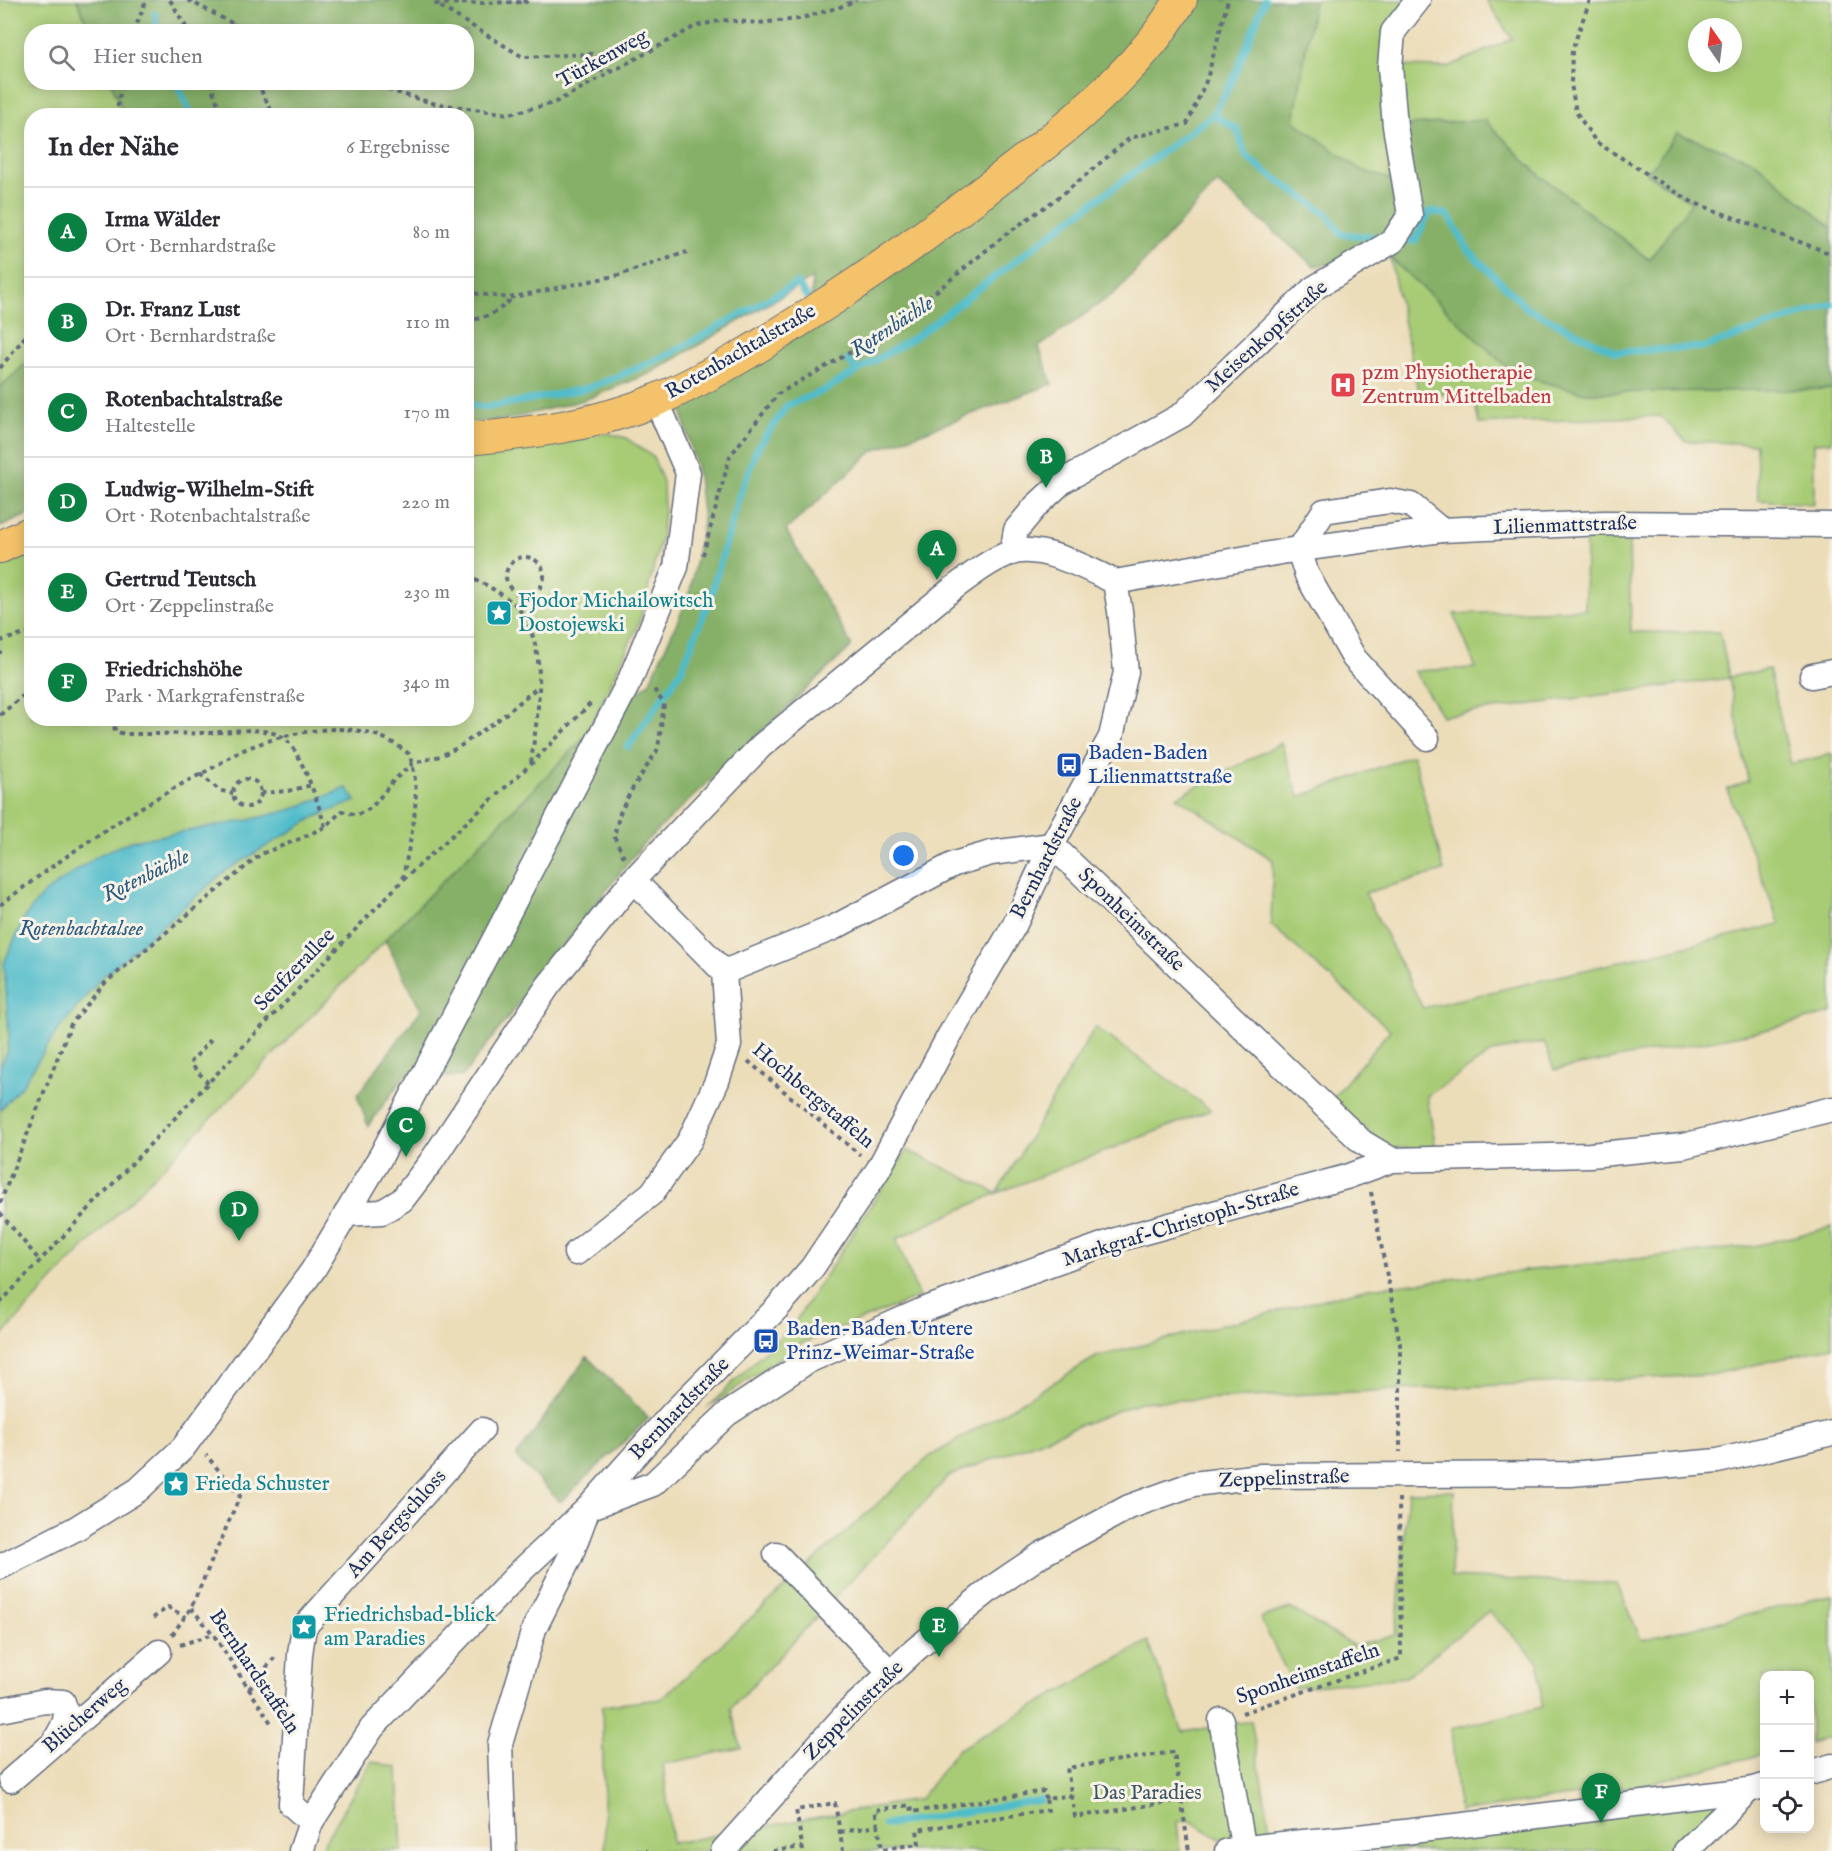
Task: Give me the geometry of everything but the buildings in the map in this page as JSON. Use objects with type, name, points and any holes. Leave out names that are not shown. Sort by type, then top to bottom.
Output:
[{"type":"main road","name":"Rotenbachtalstraße","points":[[656,400],[694,382],[796,323],[879,269],[1062,132],[1108,90],[1151,44],[1181,0]]},
{"type":"main road","points":[[474,438],[569,426],[615,415],[656,400]]},
{"type":"main road","points":[[0,547],[24,536]]},
{"type":"street","name":"Meisenkopfstraße","points":[[1012,553],[1016,530],[1036,506],[1063,481],[1182,415],[1314,288],[1398,233],[1410,215],[1395,126],[1390,67],[1393,32],[1418,0]]},
{"type":"street","name":"Rotenbachtalstraße","points":[[0,1567],[75,1529],[138,1490],[183,1448],[312,1270],[381,1156],[630,680],[676,567],[688,473],[656,400]]},
{"type":"street","points":[[1427,738],[1354,658],[1307,575],[1299,550],[1324,511],[1390,501],[1411,505],[1442,530]]},
{"type":"street","name":"Lilienmattstraße","points":[[1115,582],[1299,550],[1442,530],[1604,523],[1832,525]]},
{"type":"street","points":[[346,1214],[382,1212],[402,1200],[431,1162],[548,986],[633,880],[761,746],[951,590],[982,568],[1012,553],[1033,552],[1061,558],[1115,582]]},
{"type":"street","name":"Bernhardstraße","points":[[301,1851],[311,1822],[372,1728],[520,1572],[588,1508],[672,1414],[763,1323],[806,1276],[878,1170],[948,1038],[1014,926],[1052,845],[1111,737],[1126,672],[1115,582]]},
{"type":"street","points":[[724,972],[833,928],[954,864],[991,853],[1052,845]]},
{"type":"street","name":"Sponheimstraße","points":[[1052,845],[1362,1142],[1392,1160]]},
{"type":"street","points":[[576,1253],[652,1193],[690,1140],[717,1081],[729,1045],[724,972],[633,880]]},
{"type":"street","name":"Markgraf-Christoph-Straße","points":[[588,1508],[653,1484],[727,1414],[808,1361],[923,1310],[1119,1239],[1367,1170],[1392,1160],[1590,1155],[1683,1146],[1832,1109]]},
{"type":"street","name":"Am Bergschloss","points":[[311,1822],[291,1804],[300,1653],[304,1627],[482,1430]]},
{"type":"street","name":"Zeppelinstraße","points":[[723,1851],[847,1713],[916,1649],[992,1588],[1042,1554],[1129,1507],[1194,1484],[1261,1476],[1571,1474],[1719,1461],[1832,1433]]},
{"type":"street","points":[[504,1851],[500,1744],[534,1629],[570,1557],[588,1508]]},
{"type":"street","points":[[776,1554],[891,1673]]},
{"type":"street","name":"Blücherweg","points":[[6,1788],[159,1652]]},
{"type":"street","points":[[0,1710],[45,1701],[63,1702],[67,1711],[67,1720],[54,1743],[6,1788]]},
{"type":"street","points":[[1221,1720],[1238,1850],[1309,1840],[1382,1843],[1757,1788]]},
{"type":"street","points":[[1814,1771],[1832,1766]]},
{"type":"street","points":[[1686,1851],[1757,1788]]},
{"type":"path","points":[[137,24],[146,0]]},
{"type":"path","points":[[170,0],[184,24]]},
{"type":"path","points":[[188,0],[236,24]]},
{"type":"path","points":[[468,24],[436,4],[526,2],[523,0]]},
{"type":"path","name":"Türkenweg","points":[[474,109],[509,114],[554,104],[696,26],[723,20],[758,23],[799,19],[856,0]]},
{"type":"path","points":[[702,556],[730,456],[778,394],[889,330],[1005,235],[1063,194],[1130,138],[1186,124],[1207,79],[1228,0]]},
{"type":"path","points":[[1590,0],[1572,51],[1570,84],[1576,112],[1596,141],[1692,202],[1832,254]]},
{"type":"path","points":[[474,27],[522,57],[612,53],[579,73],[616,69]]},
{"type":"path","points":[[118,108],[121,90]]},
{"type":"path","points":[[213,90],[219,108]]},
{"type":"path","points":[[261,90],[270,108]]},
{"type":"path","name":"Türkenweg","points":[[389,90],[432,103],[467,108]]},
{"type":"path","points":[[474,293],[509,298],[619,275],[687,252]]},
{"type":"path","points":[[474,320],[499,311],[509,302],[509,298]]},
{"type":"path","points":[[0,368],[24,338]]},
{"type":"path","points":[[521,557],[537,562],[543,574],[542,583],[537,590],[524,595],[514,591],[508,585],[506,576],[511,563],[521,557]]},
{"type":"path","points":[[474,581],[490,588],[517,607],[531,629],[538,662],[531,764]]},
{"type":"path","points":[[508,600],[514,591]]},
{"type":"path","points":[[0,641],[24,634]]},
{"type":"path","points":[[633,880],[614,837],[620,813],[631,791],[658,749],[664,704],[649,683]]},
{"type":"path","points":[[0,1203],[71,1024],[105,984],[261,855],[325,827],[342,812],[357,815],[371,808],[394,780],[413,763],[440,756],[459,747],[502,717],[538,687]]},
{"type":"path","points":[[0,715],[24,695]]},
{"type":"path","name":"Seufzerallee","points":[[0,1303],[207,1083],[403,880],[531,764],[587,705],[596,700]]},
{"type":"path","points":[[114,726],[115,732],[124,734],[255,731],[283,737],[295,752],[312,785],[325,827]]},
{"type":"path","points":[[0,905],[116,823],[178,785],[238,753],[283,737],[332,729],[359,730],[386,738],[409,754],[416,778],[415,805],[403,880]]},
{"type":"path","points":[[200,774],[219,790],[233,794]]},
{"type":"path","points":[[247,779],[255,781],[261,788],[261,793],[258,802],[250,807],[237,803],[233,794],[238,782],[247,779]]},
{"type":"path","points":[[261,793],[288,791],[312,785]]},
{"type":"path","points":[[207,1083],[190,1063],[213,1037]]},
{"type":"path","name":"Hochbergstaffeln","points":[[729,1045],[878,1170]]},
{"type":"path","points":[[1367,1170],[1401,1344],[1400,1476]]},
{"type":"path","points":[[0,1212],[40,1261]]},
{"type":"path","name":"Bernhardstaffeln","points":[[206,1454],[240,1496],[191,1608],[213,1634],[277,1733]]},
{"type":"path","name":"Sponheimstaffeln","points":[[1221,1720],[1401,1658],[1399,1510]]},
{"type":"path","points":[[153,1618],[168,1607],[185,1617]]},
{"type":"path","points":[[174,1632],[191,1608]]},
{"type":"path","points":[[249,1689],[276,1656]]},
{"type":"path","points":[[1182,1800],[1075,1817],[1067,1768],[1174,1752],[1182,1800],[1190,1851]]},
{"type":"path","points":[[1044,1791],[1046,1799],[1048,1810],[917,1830],[919,1844],[882,1849],[875,1810],[910,1805],[912,1812],[1044,1791]]},
{"type":"path","points":[[1046,1799],[1072,1795]]},
{"type":"path","points":[[773,1851],[803,1849],[796,1810],[835,1803],[843,1851]]},
{"type":"path","points":[[840,1832],[878,1826]]},
{"type":"path","points":[[638,1851],[648,1851]]},
{"type":"green space","points":[[0,0],[77,0],[87,24],[24,24],[24,90],[114,90],[122,108],[24,108],[24,516],[0,527]]},
{"type":"green space","points":[[77,0],[1163,0],[1151,16],[1163,45],[1200,0],[1314,0],[1294,121],[1361,170],[1405,184],[1395,126],[1485,120],[1536,172],[1649,260],[1692,202],[1647,174],[1677,133],[1754,161],[1832,228],[1832,389],[1585,393],[1514,374],[1391,258],[1314,266],[1217,183],[1116,292],[1039,347],[1052,384],[873,451],[786,530],[852,646],[642,845],[462,1077],[405,1075],[368,1126],[357,1095],[421,1010],[385,940],[586,736],[649,683],[689,596],[703,522],[698,476],[681,408],[811,328],[812,278],[651,373],[584,400],[509,419],[474,422],[474,108],[122,108],[114,90],[474,90],[474,24],[87,24]]},
{"type":"green space","points":[[1314,0],[1418,0],[1391,66],[1448,67],[1512,39],[1486,0],[1832,0],[1832,228],[1754,161],[1692,202],[1650,260],[1536,172],[1485,120],[1405,184],[1360,170],[1294,121]]},
{"type":"green space","points":[[1390,258],[1515,374],[1585,393],[1832,389],[1832,442],[1814,443],[1814,504],[1758,500],[1756,444],[1686,441],[1660,416],[1479,424],[1473,393],[1419,395]]},
{"type":"green space","points":[[24,365],[24,516],[0,527],[0,387]]},
{"type":"green space","points":[[608,433],[626,438],[653,457],[663,482],[664,511],[661,539],[639,623],[586,736],[64,1268],[0,1338],[0,567],[24,556],[24,726],[474,726],[474,452]]},
{"type":"green space","points":[[1586,536],[1629,539],[1631,632],[1720,632],[1729,677],[1769,669],[1791,764],[1832,754],[1832,1013],[1757,1032],[1554,1070],[1544,1042],[1493,1052],[1427,1096],[1436,1149],[1390,1148],[1330,1101],[1390,1030],[1271,925],[1273,860],[1177,797],[1281,743],[1299,797],[1413,755],[1444,871],[1365,893],[1423,1008],[1780,924],[1727,789],[1748,781],[1729,678],[1442,716],[1414,671],[1476,668],[1454,614],[1585,609]]},
{"type":"green space","points":[[1095,1027],[1211,1110],[997,1193]]},
{"type":"green space","points":[[907,1150],[997,1193],[896,1239],[919,1297],[802,1343],[707,1408],[795,1322]]},
{"type":"green space","name":"Das Paradies","points":[[1832,1227],[1832,1347],[1711,1375],[1140,1402],[949,1476],[731,1708],[741,1748],[663,1764],[672,1843],[920,1799],[957,1750],[1148,1641],[1183,1732],[1251,1721],[1271,1834],[1220,1839],[1189,1820],[1177,1822],[1180,1851],[605,1851],[602,1706],[661,1699],[929,1457],[1096,1357],[1368,1288],[1754,1246]]},
{"type":"green space","points":[[587,1357],[649,1418],[560,1502],[516,1457]]},
{"type":"green space","points":[[1454,1491],[1451,1577],[1617,1584],[1641,1640],[1832,1595],[1832,1737],[1814,1742],[1814,1671],[1760,1671],[1760,1755],[1638,1786],[1459,1812],[1451,1729],[1542,1707],[1539,1663],[1489,1611],[1406,1677],[1295,1688],[1260,1618],[1290,1608],[1354,1646],[1396,1635],[1408,1492]]},
{"type":"green space","points":[[372,1761],[398,1768],[402,1851],[319,1851]]},
{"type":"green space","points":[[1749,1790],[1686,1851],[1379,1851],[1385,1834]]},
{"type":"water","name":"Rotenbachtalsee","points":[[347,788],[356,801],[315,817],[227,870],[101,978],[56,1033],[23,1084],[0,1110],[0,1066],[7,1053],[9,1039],[4,963],[24,918],[43,894],[99,855],[131,841],[249,820],[290,810]]},
{"type":"waterway","name":"Rotenbächle","points":[[628,747],[681,671],[710,598],[740,493],[758,447],[788,405],[823,391],[915,337],[1213,115],[1233,80],[1265,0]]},
{"type":"waterway","points":[[155,14],[157,24]]},
{"type":"waterway","points":[[180,90],[188,108]]},
{"type":"waterway","points":[[1213,115],[1237,129],[1246,156],[1327,214],[1342,234],[1385,238]]},
{"type":"waterway","points":[[1399,239],[1415,241],[1430,211],[1448,215],[1468,250],[1527,308],[1615,352],[1705,347],[1832,304]]},
{"type":"waterway","points":[[474,406],[489,407],[588,388],[670,354],[797,283],[807,297]]},
{"type":"waterway","points":[[848,360],[857,371]]},
{"type":"waterway","points":[[884,1825],[1041,1800]]},
{"type":"place","name":"pzm Physiotherapie Zentrum Mittelbaden","points":[[1343,385]]},
{"type":"place","name":"Dr. Franz Lust","points":[[1046,488]]},
{"type":"place","name":"Irma Wälder","points":[[937,580]]},
{"type":"place","name":"Fjodor Michailowitsch Dostojewski","points":[[499,613]]},
{"type":"place","name":"Baden-Baden Lilienmattstraße","points":[[1069,765]]},
{"type":"place","name":"Rotenbachtalstraße","points":[[406,1157]]},
{"type":"place","name":"Ludwig-Wilhelm-Stift","points":[[239,1241]]},
{"type":"place","name":"Baden-Baden Untere Prinz-Weimar-Straße","points":[[766,1341]]},
{"type":"place","name":"Frieda Schuster","points":[[176,1484]]},
{"type":"place","name":"Friedrichsbad-blick am Paradies","points":[[304,1627]]},
{"type":"place","name":"Gertrud Teutsch","points":[[939,1657]]},
{"type":"place","name":"Friedrichshöhe","points":[[1601,1823]]}]
